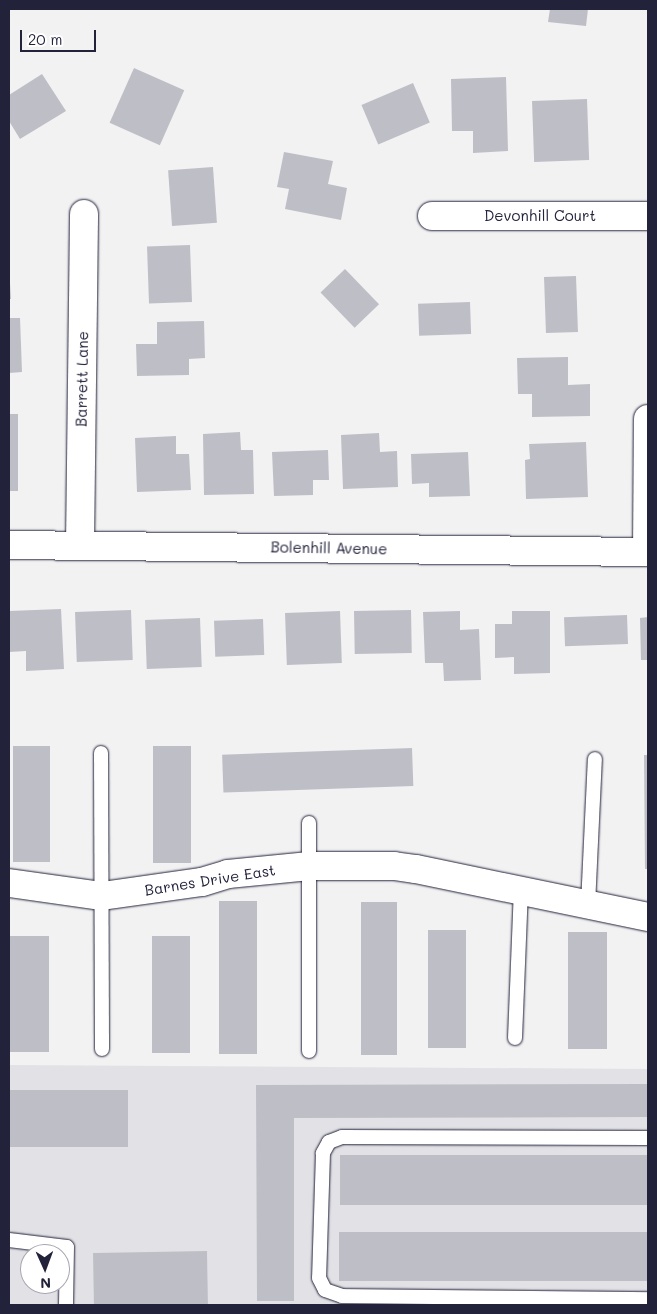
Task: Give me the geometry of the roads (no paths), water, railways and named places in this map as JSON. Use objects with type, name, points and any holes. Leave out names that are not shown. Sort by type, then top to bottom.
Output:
[{"type":"street","name":"Barrett Lane","points":[[80,545],[84,214]]},
{"type":"street","name":"Devonhill Court","points":[[432,216],[648,216]]},
{"type":"street","points":[[648,419],[648,552]]},
{"type":"street","name":"Bolenhill Avenue","points":[[9,545],[648,552]]},
{"type":"street","name":"Barnes Drive East","points":[[9,882],[102,896],[202,882],[228,874],[310,866],[416,869],[648,917]]},
{"type":"lane","points":[[101,753],[102,1049]]},
{"type":"lane","points":[[588,905],[596,759]]},
{"type":"lane","points":[[309,823],[309,1051]]},
{"type":"lane","points":[[515,1038],[520,890]]},
{"type":"lane","points":[[648,1138],[342,1137],[329,1142],[323,1153],[319,1278],[325,1290],[342,1296],[648,1299]]},
{"type":"lane","points":[[9,1240],[68,1247],[66,1305]]}]
